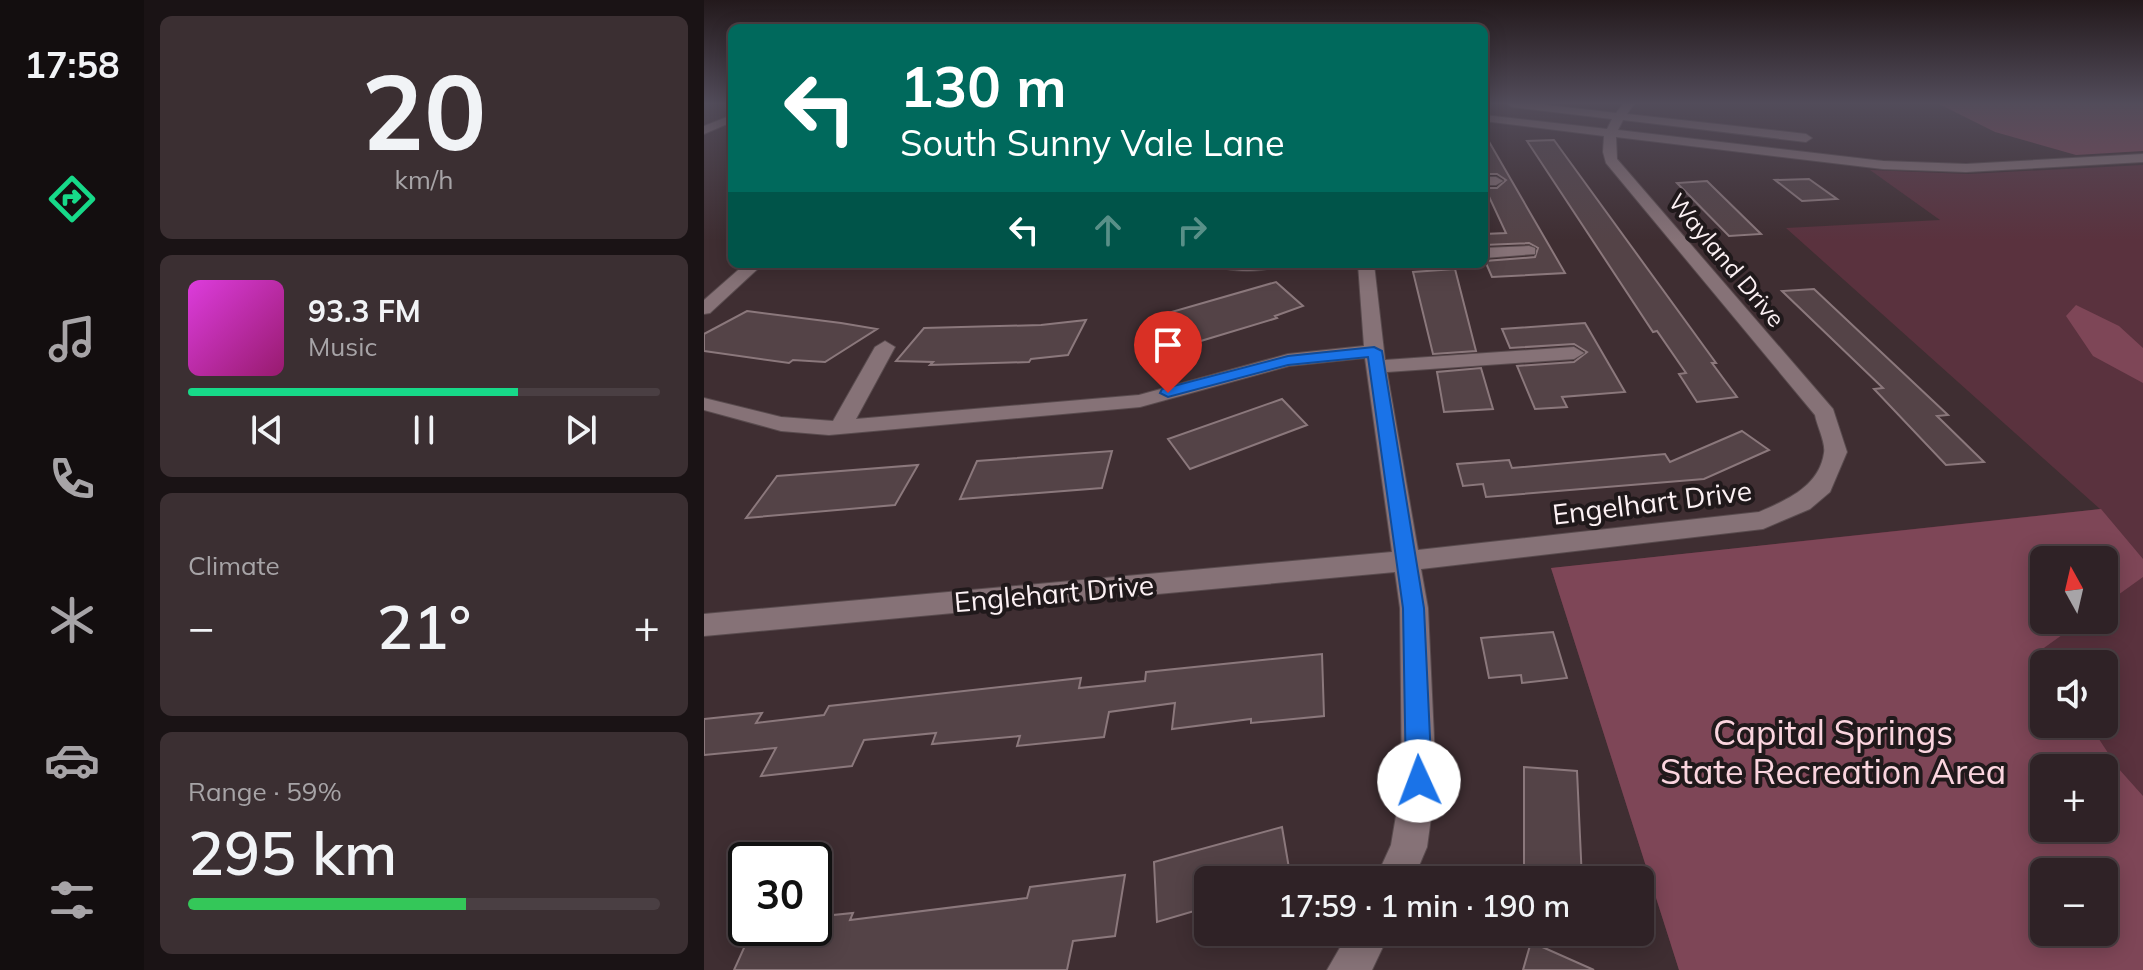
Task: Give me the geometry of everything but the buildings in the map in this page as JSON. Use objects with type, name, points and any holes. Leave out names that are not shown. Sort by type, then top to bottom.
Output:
[{"type":"street","name":"Wayland Drive","points":[[1607,149],[1617,168],[1825,414]]},
{"type":"street","points":[[1758,149],[1918,167],[1966,168],[2143,158]]},
{"type":"street","points":[[1488,253],[1529,251]]},
{"type":"street","points":[[704,309],[750,268]]},
{"type":"street","points":[[1366,268],[1375,359],[1404,561],[1414,608],[1419,781],[1409,847],[1400,866]]},
{"type":"street","points":[[841,427],[885,347]]},
{"type":"street","points":[[704,404],[781,424],[841,427],[1140,401],[1288,360],[1574,353]]},
{"type":"street","name":"Engelhart Drive","points":[[1404,561],[1763,520],[1801,503],[1822,486],[1836,452],[1825,414]]},
{"type":"street","name":"Englehart Drive","points":[[704,625],[1404,561]]},
{"type":"street","points":[[1347,970],[1363,946]]},
{"type":"green space","points":[[2056,149],[2143,149],[2143,151],[2076,155]]},
{"type":"green space","name":"Capital Springs State Recreation Area","points":[[2143,165],[2143,970],[1679,970],[1654,891],[1654,866],[1646,866],[1551,568],[2100,509],[1786,228],[1940,220],[1870,170],[1968,174]]},
{"type":"green space","points":[[2076,305],[2119,326],[2143,348],[2143,383],[2093,356],[2066,316]]},
{"type":"green space","name":"Capital Springs State Recreation Area","points":[[2101,509],[2143,559],[2143,577],[2118,595],[2118,546],[2030,546],[2030,634],[2063,634],[2041,650],[2030,650],[2030,738],[2098,738],[2109,754],[2030,754],[2030,842],[2118,842],[2118,768],[2143,796],[2143,970],[1679,970],[1654,891],[1654,866],[1646,866],[1551,568]]},
{"type":"route","points":[[1168,393],[1288,360],[1374,351],[1404,561],[1414,608],[1419,781]]}]
